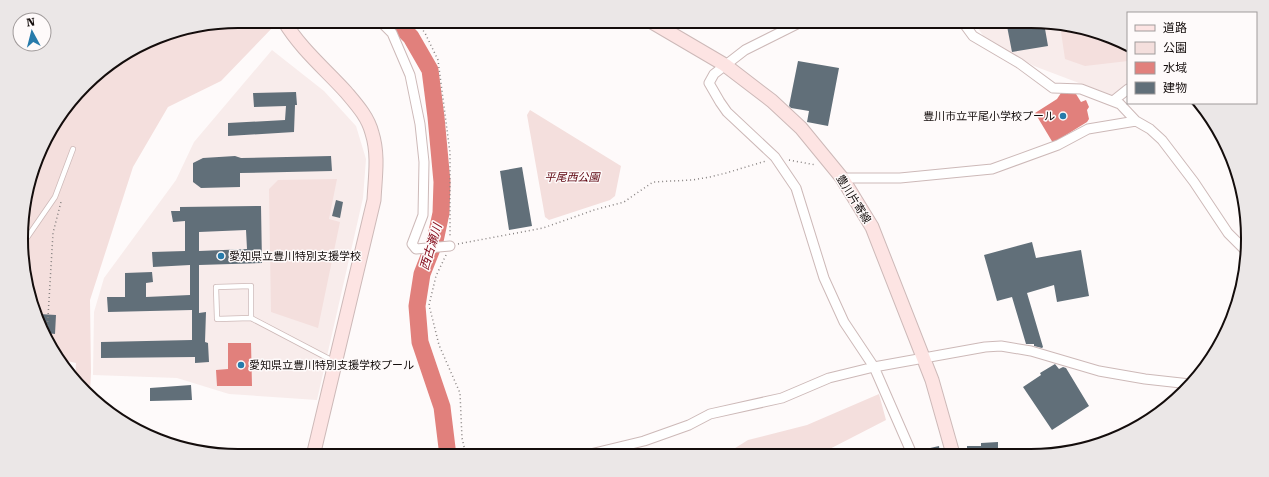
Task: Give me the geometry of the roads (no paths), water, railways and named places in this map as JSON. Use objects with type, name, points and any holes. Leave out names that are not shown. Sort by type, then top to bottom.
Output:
[{"type":"main road","points":[[289,28],[299,43],[330,74],[361,109],[372,133],[377,160],[374,200],[316,449]]},
{"type":"main road","name":"豊川片寄線","points":[[662,28],[725,65],[772,100],[801,128],[842,178],[872,226],[932,380],[952,449]]},
{"type":"street","points":[[387,28],[392,33],[410,75],[420,124],[424,162],[424,215],[412,244],[416,248],[450,246]]},
{"type":"street","points":[[789,28],[745,50],[714,74],[709,83],[728,112],[775,157],[796,188],[824,278],[844,322],[874,367],[910,449]]},
{"type":"street","points":[[967,28],[973,36],[1019,63],[1053,88],[1081,89],[1120,104],[1136,121],[1150,128],[1162,140],[1194,182],[1228,233],[1241,246]]},
{"type":"street","points":[[1113,101],[1127,90]]},
{"type":"street","points":[[842,178],[900,178],[992,169],[1058,145],[1088,129],[1136,121]]},
{"type":"street","points":[[611,449],[644,441],[689,425],[710,414],[782,398],[828,378],[874,367],[1001,346],[1031,351],[1099,371],[1145,379],[1183,383]]},
{"type":"lane","points":[[28,236],[55,197],[73,149]]},
{"type":"lane","points":[[251,318],[251,286],[216,287],[217,319],[251,318],[335,362]]},
{"type":"water","name":"豊川市立平尾小学校プール","points":[[1061,93],[1076,94],[1081,102],[1086,100],[1089,107],[1087,110],[1089,119],[1087,122],[1053,143],[1035,113],[1057,99]]},
{"type":"water","points":[[228,343],[251,343],[252,386],[217,386],[216,370],[228,369]]},
{"type":"waterway","name":"西古瀬川","points":[[402,28],[411,37],[430,70],[436,117],[442,182],[441,213],[435,241],[422,274],[417,306],[420,342],[442,407],[447,449]]},
{"type":"place","name":"豊川市立平尾小学校プール","points":[[1063,116]]},
{"type":"place","name":"愛知県立豊川特別支援学校","points":[[221,256]]},
{"type":"place","name":"愛知県立豊川特別支援学校プール","points":[[241,365]]},
{"type":"park label","name":"平尾西公園","points":[[572,177]]}]
